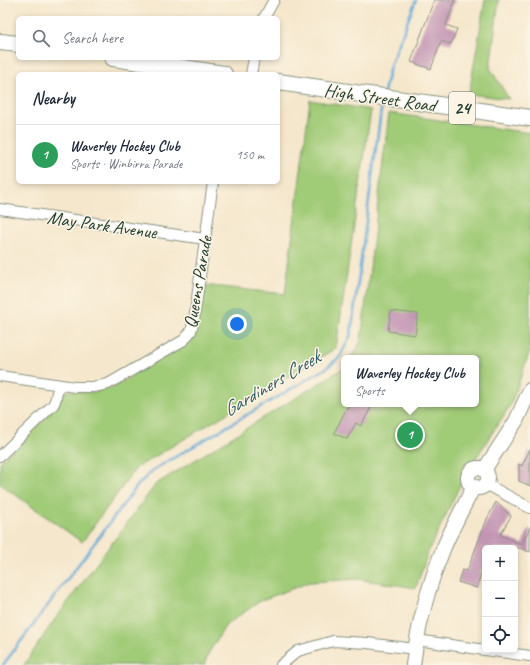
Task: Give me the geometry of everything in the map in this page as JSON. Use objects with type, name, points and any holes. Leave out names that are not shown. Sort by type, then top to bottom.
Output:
[{"type":"main road","points":[[0,42],[16,44]]},
{"type":"main road","points":[[127,60],[210,72]]},
{"type":"main road","name":"High Street Road","points":[[280,82],[530,118]]},
{"type":"street","points":[[265,16],[274,0]]},
{"type":"street","points":[[251,72],[254,60]]},
{"type":"street","name":"Queens Parade","points":[[0,376],[93,388],[108,384],[184,340],[191,331],[194,320],[213,184]]},
{"type":"street","name":"May Park Avenue","points":[[0,209],[205,239]]},
{"type":"street","points":[[0,456],[53,405],[55,401],[55,384]]},
{"type":"street","points":[[530,390],[516,421],[484,470],[480,468],[474,469],[469,474],[469,481],[530,508]]},
{"type":"street","points":[[413,665],[416,645],[430,588],[444,547],[480,485]]},
{"type":"street","points":[[281,665],[298,651],[333,641],[482,650]]},
{"type":"street","points":[[508,653],[530,656]]},
{"type":"green space","points":[[485,0],[499,0],[490,68],[509,99],[469,94]]},
{"type":"green space","points":[[310,100],[371,110],[336,348],[136,468],[82,542],[0,484],[0,462],[49,414],[62,393],[69,391],[93,392],[113,387],[188,342],[195,332],[203,285],[285,294]]},
{"type":"green space","points":[[389,113],[530,133],[530,351],[511,404],[465,475],[428,552],[416,588],[358,579],[310,582],[262,600],[226,625],[208,654],[204,665],[24,665],[53,622],[156,484],[341,370],[341,407],[479,407],[479,355],[353,355],[361,341]]},
{"type":"building","points":[[434,0],[455,0],[446,25],[457,29],[451,44],[441,41],[431,69],[411,62]]},
{"type":"building","points":[[391,311],[418,314],[415,335],[388,331]]},
{"type":"building","points":[[347,407],[371,407],[361,426],[356,423],[347,439],[334,433]]},
{"type":"building","points":[[530,449],[530,486],[519,481],[519,464],[522,466]]},
{"type":"building","points":[[496,502],[511,516],[500,535],[522,544],[530,527],[530,552],[518,548],[518,545],[482,545],[482,569],[477,588],[458,582],[462,570],[467,571],[487,519]]},
{"type":"waterway","name":"Gardiners Creek","points":[[384,92],[390,66],[416,0]]},
{"type":"waterway","name":"Gardiners Creek","points":[[3,665],[138,485],[153,470],[325,369],[340,357],[351,334],[382,103]]},
{"type":"place","name":"Waverley Hockey Club","points":[[410,435]]}]
